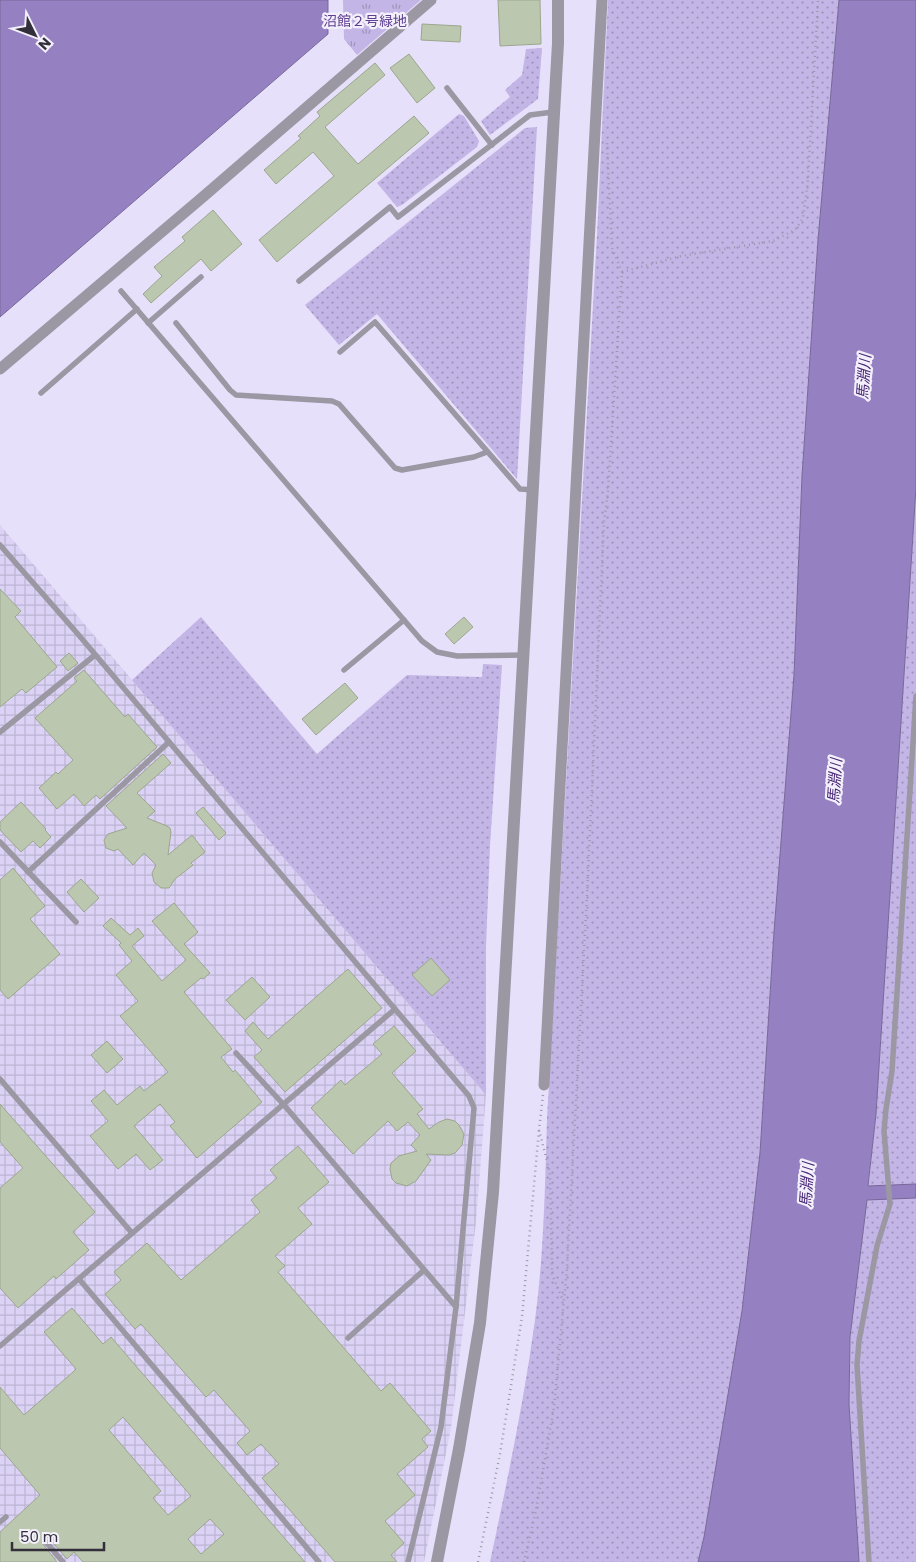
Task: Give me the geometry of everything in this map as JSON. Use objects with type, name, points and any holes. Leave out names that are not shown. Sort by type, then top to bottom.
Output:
[{"type":"street","points":[[0,369],[431,0]]},
{"type":"street","points":[[437,1562],[459,1450],[480,1323],[492,1202],[524,655],[558,0]]},
{"type":"street","points":[[544,1084],[602,0]]},
{"type":"lane","points":[[447,88],[492,145]]},
{"type":"lane","points":[[299,281],[390,207],[398,217],[530,115],[553,112]]},
{"type":"lane","points":[[148,323],[202,277]]},
{"type":"lane","points":[[121,291],[422,641],[437,652],[456,656],[524,655]]},
{"type":"lane","points":[[41,393],[137,309]]},
{"type":"lane","points":[[340,352],[375,322],[520,489],[533,490]]},
{"type":"lane","points":[[176,323],[236,395],[332,401],[339,404],[396,468],[402,470],[474,457],[487,452]]},
{"type":"lane","points":[[0,545],[469,1096],[474,1108],[456,1307],[440,1427],[408,1562]]},
{"type":"lane","points":[[344,670],[404,620]]},
{"type":"lane","points":[[0,732],[95,655]]},
{"type":"lane","points":[[869,1562],[857,1365],[859,1341],[877,1246],[890,1204],[884,1131],[892,1071],[916,696]]},
{"type":"lane","points":[[28,872],[169,742]]},
{"type":"lane","points":[[0,842],[76,922]]},
{"type":"lane","points":[[0,1346],[395,1009]]},
{"type":"lane","points":[[236,1053],[284,1105],[456,1307]]},
{"type":"lane","points":[[0,1079],[132,1233]]},
{"type":"lane","points":[[348,1338],[424,1270]]},
{"type":"lane","points":[[79,1279],[319,1562]]},
{"type":"lane","points":[[0,1522],[6,1517]]},
{"type":"lane","points":[[46,1542],[63,1562]]},
{"type":"path","points":[[622,272],[681,256],[773,241],[795,230],[803,218],[808,180],[818,0]]},
{"type":"path","points":[[524,1562],[536,1510],[554,1407],[564,1302],[577,1104],[604,522],[608,491],[622,272],[612,248],[607,140]]},
{"type":"path","points":[[478,1562],[500,1454],[522,1317],[544,1084]]},
{"type":"path","points":[[539,1130],[550,1174],[552,1274],[564,1302]]},
{"type":"shaded area","points":[[0,525],[486,1095],[476,1222],[451,1428],[424,1562],[0,1562]]},
{"type":"green space","name":"沼館２号緑地","points":[[343,0],[421,0],[357,55],[344,39]]},
{"type":"green space","points":[[608,0],[839,0],[818,240],[802,476],[794,675],[774,932],[760,1153],[742,1311],[704,1537],[698,1562],[490,1562],[526,1381],[535,1320],[544,1220],[547,1119],[597,235]]},
{"type":"green space","points":[[542,48],[538,99],[490,135],[481,121],[510,97],[505,90],[522,75],[526,49]]},
{"type":"green space","points":[[459,114],[464,116],[479,141],[477,147],[397,207],[377,183]]},
{"type":"green space","points":[[537,127],[517,479],[377,314],[339,345],[305,305],[525,128]]},
{"type":"green space","points":[[916,487],[916,1562],[859,1562],[849,1404],[850,1337],[876,1114]]},
{"type":"green space","points":[[201,617],[317,754],[407,675],[482,677],[483,664],[502,665],[490,846],[486,946],[486,1095],[132,680]]},
{"type":"water","points":[[0,0],[328,0],[328,34],[0,317]]},
{"type":"water","name":"馬淵川","points":[[839,0],[916,0],[916,487],[876,1114],[868,1186],[916,1184],[916,1198],[867,1200],[850,1337],[849,1404],[859,1562],[698,1562],[704,1537],[742,1311],[760,1153],[774,932],[794,675],[802,476],[818,240]]},
{"type":"building","points":[[498,0],[540,0],[541,44],[500,46]]},
{"type":"building","points":[[422,24],[461,26],[460,42],[421,40]]},
{"type":"building","points":[[409,54],[435,88],[417,103],[390,68]]},
{"type":"building","points":[[375,63],[385,75],[325,127],[358,164],[414,116],[429,133],[277,262],[259,240],[334,176],[313,152],[276,184],[264,170],[301,138],[298,136],[320,116],[317,112]]},
{"type":"building","points":[[213,210],[242,244],[211,271],[201,259],[151,303],[143,294],[162,276],[154,267],[185,241],[182,237]]},
{"type":"building","points":[[0,589],[21,611],[15,617],[57,667],[26,693],[22,689],[0,707]]},
{"type":"building","points":[[464,617],[473,627],[454,644],[445,634]]},
{"type":"building","points":[[69,653],[78,663],[68,671],[60,661]]},
{"type":"building","points":[[84,670],[125,717],[128,714],[157,747],[100,799],[96,795],[84,806],[74,794],[57,809],[39,788],[56,772],[58,774],[73,760],[35,718],[77,681],[74,678]]},
{"type":"building","points":[[345,683],[358,698],[316,735],[302,719]]},
{"type":"building","points":[[163,754],[171,763],[137,793],[155,811],[147,818],[170,828],[168,855],[192,835],[205,852],[191,863],[193,865],[175,879],[169,888],[161,888],[154,882],[152,873],[156,865],[144,853],[133,865],[118,849],[114,851],[106,848],[104,840],[108,834],[127,828],[106,806]]},
{"type":"building","points":[[21,802],[51,837],[40,848],[33,841],[21,852],[0,830],[0,822]]},
{"type":"building","points":[[203,807],[226,833],[219,840],[196,813]]},
{"type":"building","points":[[13,868],[45,906],[30,919],[60,954],[8,999],[0,990],[0,880]]},
{"type":"building","points":[[81,879],[99,898],[84,912],[67,892]]},
{"type":"building","points":[[174,903],[198,932],[184,944],[210,973],[184,992],[232,1049],[221,1057],[233,1072],[235,1070],[262,1102],[197,1158],[170,1126],[175,1122],[160,1104],[134,1126],[163,1160],[150,1170],[136,1154],[118,1169],[90,1136],[108,1121],[91,1101],[104,1090],[117,1105],[140,1086],[144,1091],[168,1072],[120,1016],[138,1001],[116,975],[132,961],[119,945],[121,943],[103,926],[111,918],[130,935],[138,928],[144,936],[132,946],[162,981],[186,960],[152,921]]},
{"type":"building","points":[[431,958],[450,980],[432,996],[412,975]]},
{"type":"building","points":[[348,969],[382,1008],[285,1092],[254,1057],[262,1050],[245,1031],[253,1022],[268,1039]]},
{"type":"building","points":[[252,977],[270,997],[245,1020],[226,1000]]},
{"type":"building","points":[[394,1026],[416,1051],[392,1073],[423,1109],[417,1114],[429,1129],[447,1119],[455,1121],[464,1134],[462,1145],[455,1153],[449,1155],[426,1154],[431,1160],[416,1181],[407,1186],[396,1183],[392,1179],[390,1169],[391,1163],[399,1156],[417,1151],[411,1145],[420,1135],[408,1122],[397,1131],[388,1121],[353,1154],[311,1108],[341,1080],[345,1085],[382,1054],[373,1044]]},
{"type":"building","points":[[107,1041],[123,1059],[107,1073],[91,1055]]},
{"type":"building","points":[[0,1104],[95,1212],[73,1232],[89,1250],[56,1279],[54,1276],[18,1308],[0,1288],[0,1188],[23,1168],[0,1142]]},
{"type":"building","points":[[298,1146],[329,1182],[298,1208],[312,1224],[275,1256],[285,1266],[278,1272],[381,1391],[390,1383],[431,1431],[422,1439],[428,1447],[397,1474],[415,1495],[385,1521],[404,1543],[391,1555],[397,1562],[335,1562],[262,1478],[279,1464],[261,1444],[247,1455],[237,1443],[250,1431],[214,1390],[206,1397],[141,1324],[135,1329],[105,1294],[121,1280],[114,1272],[147,1243],[181,1280],[260,1212],[251,1200],[277,1178],[270,1170]]},
{"type":"building","points":[[72,1308],[103,1344],[111,1337],[305,1562],[83,1562],[74,1552],[67,1559],[50,1539],[46,1537],[42,1543],[57,1562],[0,1562],[0,1532],[40,1495],[0,1448],[0,1387],[24,1415],[76,1369],[44,1332]],"holes":[[[123,1417],[191,1496],[168,1515],[153,1498],[161,1491],[109,1430]],[[210,1519],[224,1534],[201,1554],[188,1539]]]}]
